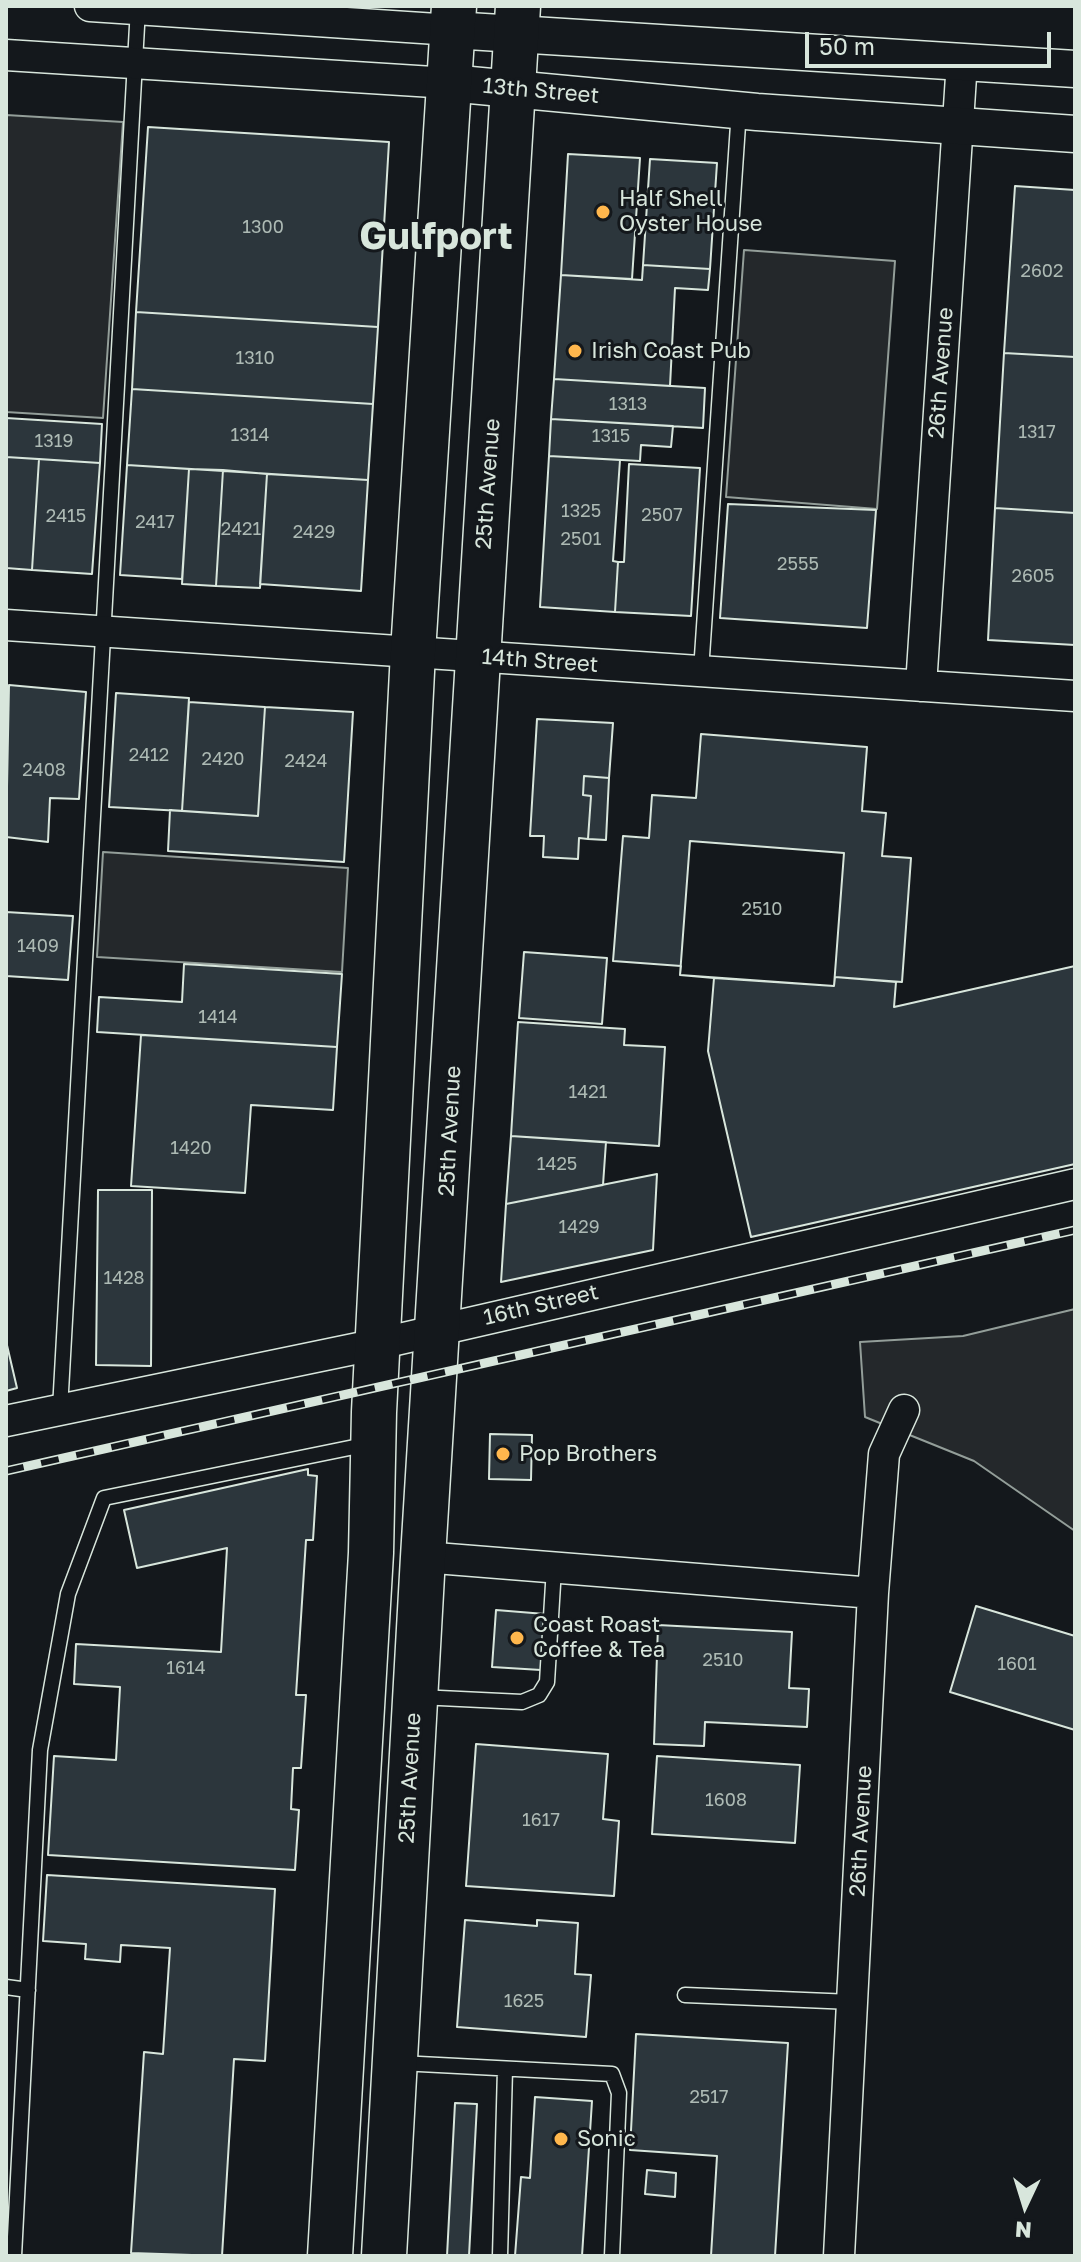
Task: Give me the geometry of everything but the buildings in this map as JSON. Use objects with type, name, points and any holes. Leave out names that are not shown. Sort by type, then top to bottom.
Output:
[{"type":"main road","points":[[330,2256],[370,1568],[378,1344],[413,652],[453,18]]},
{"type":"main road","name":"25th Avenue","points":[[384,2256],[476,656],[517,21]]},
{"type":"street","points":[[90,6],[517,21],[1075,69]]},
{"type":"street","name":"13th Street","points":[[6,55],[512,87],[739,110],[1075,134]]},
{"type":"street","name":"26th Avenue","points":[[921,686],[962,61]]},
{"type":"street","name":"14th Street","points":[[6,625],[1075,696]]},
{"type":"street","name":"16th Street","points":[[6,1421],[378,1344],[1075,1184]]},
{"type":"street","name":"26th Avenue","points":[[839,2256],[873,1593],[884,1454],[904,1410]]},
{"type":"street","points":[[423,1557],[873,1593]]},
{"type":"lane","points":[[60,1409],[106,631],[138,8]]},
{"type":"lane","points":[[701,671],[739,110]]},
{"type":"lane","points":[[14,2256],[40,1750],[68,1594],[104,1498],[374,1443]]},
{"type":"lane","points":[[415,1696],[522,1702],[539,1695],[547,1682],[554,1568]]},
{"type":"lane","points":[[6,1987],[28,1990]]},
{"type":"lane","points":[[685,1995],[852,2002]]},
{"type":"lane","points":[[394,2063],[612,2074],[619,2093],[612,2256]]},
{"type":"lane","points":[[500,2256],[505,2069]]},
{"type":"shaded area","points":[[6,115],[123,122],[103,418],[6,412]]},
{"type":"shaded area","points":[[744,250],[895,261],[877,509],[726,497]]},
{"type":"shaded area","points":[[103,852],[348,868],[342,972],[97,957]]},
{"type":"shaded area","points":[[1075,1309],[1075,1531],[974,1461],[865,1417],[860,1342],[963,1336]]},
{"type":"railway","points":[[6,1471],[1075,1230]]},
{"type":"place","name":"Half Shell Oyster House","points":[[603,212]]},
{"type":"place","name":"Irish Coast Pub","points":[[575,351]]},
{"type":"place","name":"Pop Brothers","points":[[503,1454]]},
{"type":"place","name":"Coast Roast Coffee & Tea","points":[[517,1638]]},
{"type":"place","name":"Sonic","points":[[561,2139]]},
{"type":"district","name":"Gulfport","points":[[436,237]]}]
